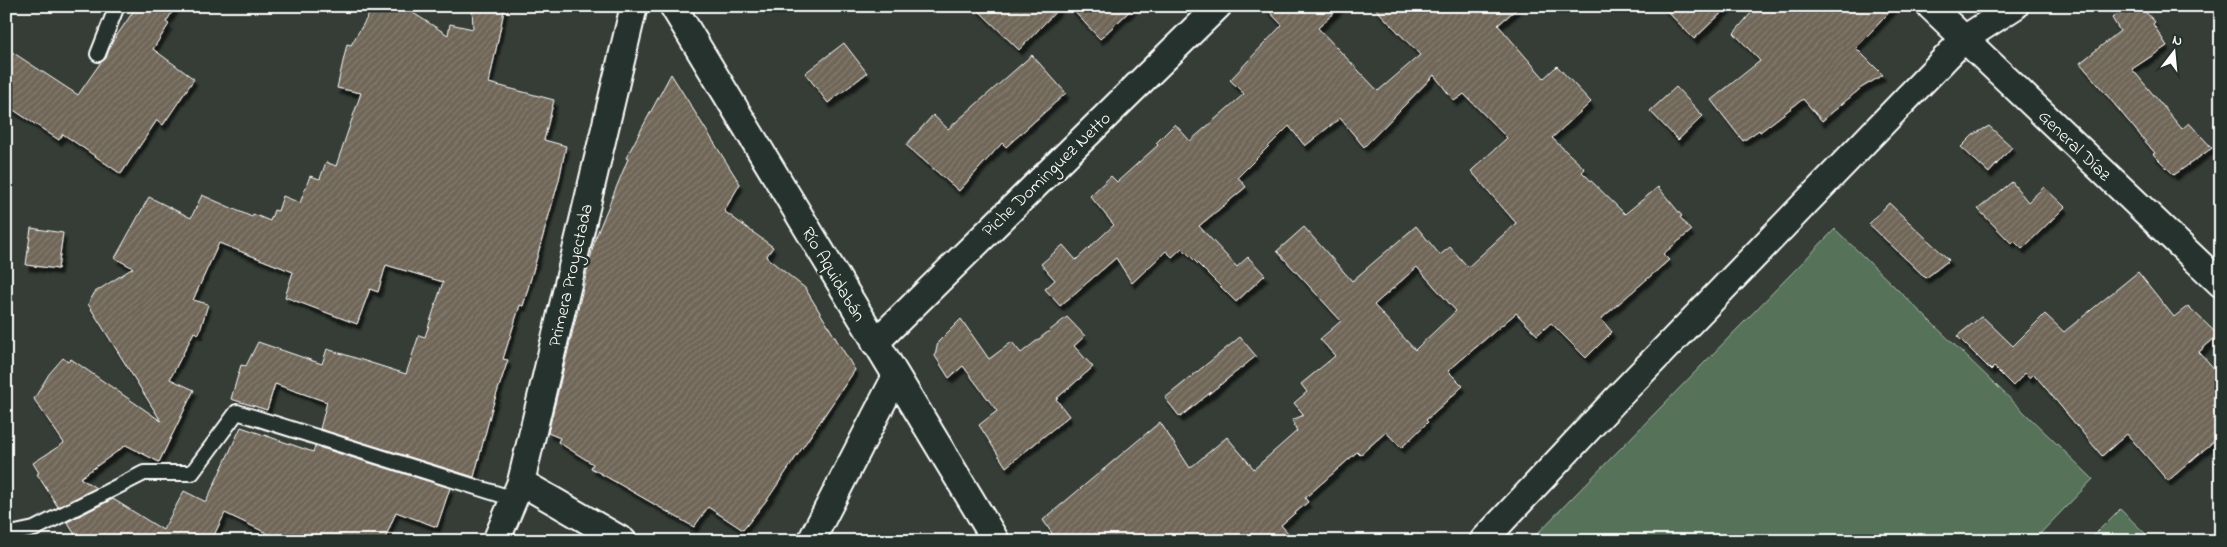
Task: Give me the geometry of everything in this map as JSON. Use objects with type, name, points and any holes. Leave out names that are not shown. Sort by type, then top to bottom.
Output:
[{"type":"street","name":"Primera Proyectada","points":[[496,541],[517,490],[634,6]]},
{"type":"street","name":"Río Aquidabán","points":[[674,6],[875,343],[996,541]]},
{"type":"street","name":"Piche Dominguez Netto","points":[[875,343],[1218,6]]},
{"type":"street","name":"General Díaz","points":[[1930,6],[2221,284]]},
{"type":"street","points":[[1483,541],[1642,372],[1964,39],[2015,6]]},
{"type":"street","points":[[811,541],[896,376]]},
{"type":"street","points":[[517,490],[623,541]]},
{"type":"lane","points":[[98,54],[117,6]]},
{"type":"lane","points":[[6,535],[34,529],[144,473],[192,473],[237,412],[517,490]]},
{"type":"green space","points":[[1835,229],[2093,479],[2033,541],[1530,541]]},
{"type":"green space","points":[[2120,509],[2153,541],[2088,541]]},
{"type":"building","points":[[137,6],[176,6],[166,22],[169,24],[153,49],[194,79],[163,125],[157,120],[121,174],[63,134],[59,140],[6,105],[6,48],[78,95],[101,62],[106,58],[111,44]]},
{"type":"building","points":[[374,6],[402,6],[448,35],[450,24],[473,29],[472,6],[505,6],[489,83],[554,100],[544,140],[566,146],[559,180],[523,306],[520,305],[503,359],[508,360],[492,408],[474,477],[320,429],[327,402],[275,384],[267,410],[231,399],[241,365],[246,366],[258,342],[322,364],[327,349],[406,374],[419,335],[425,337],[443,282],[386,265],[378,292],[370,289],[357,324],[285,297],[293,272],[219,243],[193,300],[208,304],[199,334],[194,332],[170,379],[194,390],[159,462],[126,445],[80,478],[96,488],[58,507],[37,474],[39,473],[33,463],[64,443],[34,399],[49,374],[63,358],[68,362],[71,359],[161,421],[88,304],[95,292],[133,268],[115,258],[149,197],[191,218],[202,195],[252,217],[253,214],[270,221],[274,210],[278,211],[283,196],[300,203],[310,176],[320,179],[326,162],[336,166],[361,93],[337,88],[347,44],[351,45]]},
{"type":"building","points":[[974,6],[1061,6],[1019,50]]},
{"type":"building","points":[[1069,6],[1135,6],[1100,39]]},
{"type":"building","points":[[1264,6],[1341,6],[1318,28],[1378,91],[1420,55],[1373,6],[1520,6],[1498,25],[1544,78],[1557,66],[1591,102],[1552,138],[1585,169],[1582,172],[1625,214],[1658,187],[1682,216],[1680,217],[1691,231],[1663,254],[1669,260],[1601,319],[1612,332],[1586,358],[1551,323],[1537,335],[1516,313],[1448,371],[1463,386],[1426,420],[1428,422],[1401,448],[1386,432],[1360,455],[1357,452],[1305,498],[1308,502],[1281,525],[1295,541],[1057,541],[1043,520],[1160,422],[1190,468],[1227,437],[1254,469],[1297,431],[1292,420],[1304,415],[1294,403],[1307,392],[1301,384],[1335,356],[1320,339],[1341,321],[1277,251],[1304,227],[1352,281],[1416,226],[1440,255],[1450,247],[1468,267],[1516,223],[1471,171],[1507,138],[1464,94],[1454,101],[1434,75],[1364,147],[1340,118],[1305,146],[1289,126],[1238,177],[1246,187],[1199,226],[1237,267],[1248,257],[1265,275],[1236,302],[1182,248],[1172,257],[1166,251],[1132,283],[1116,258],[1060,306],[1045,289],[1055,280],[1041,264],[1063,245],[1076,260],[1114,225],[1090,196],[1111,176],[1117,182],[1158,145],[1156,143],[1175,124],[1190,141],[1244,94],[1230,80],[1282,25]],"holes":[[[1417,267],[1456,311],[1415,350],[1374,305]]]},
{"type":"building","points":[[1662,6],[1729,6],[1694,39]]},
{"type":"building","points":[[1757,6],[1895,6],[1856,48],[1883,75],[1861,88],[1822,121],[1803,99],[1760,132],[1759,130],[1743,141],[1711,100],[1760,61],[1734,33]]},
{"type":"building","points":[[2130,6],[2140,6],[2155,22],[2153,24],[2167,46],[2132,69],[2182,129],[2189,123],[2212,148],[2174,175],[2153,154],[2155,153],[2080,63],[2120,31],[2112,18]]},
{"type":"building","points":[[844,43],[867,73],[828,103],[805,73]]},
{"type":"building","points":[[1032,55],[1066,93],[1006,147],[1002,143],[959,191],[906,145],[933,115],[948,129]]},
{"type":"building","points":[[671,74],[740,184],[724,211],[773,247],[766,257],[805,288],[855,370],[769,497],[743,530],[708,507],[694,527],[591,468],[593,464],[558,442],[560,438],[548,433],[595,239],[628,159],[626,158]]},
{"type":"building","points":[[1676,87],[1703,116],[1678,140],[1650,111]]},
{"type":"building","points":[[1989,126],[2012,147],[1989,173],[1961,147],[1973,135]]},
{"type":"building","points":[[2012,182],[2028,202],[2044,187],[2065,207],[2022,249],[2014,241],[2012,244],[1978,209]]},
{"type":"building","points":[[1889,203],[1949,260],[1926,278],[1869,224]]},
{"type":"building","points":[[31,228],[63,233],[58,269],[26,265]]},
{"type":"building","points":[[2138,272],[2174,317],[2188,306],[2218,335],[2199,352],[2221,376],[2221,435],[2168,481],[2127,434],[2102,456],[2034,374],[2030,378],[2025,373],[2013,386],[1994,367],[1991,370],[1957,336],[1982,316],[2013,346],[2045,314],[2064,332]]},
{"type":"building","points":[[1067,317],[1085,336],[1074,346],[1093,367],[1056,399],[1069,416],[1006,467],[979,425],[997,411],[963,366],[949,378],[935,356],[938,342],[961,319],[989,359],[1012,342],[1021,353]]},
{"type":"building","points":[[1240,337],[1256,356],[1180,417],[1165,398]]},
{"type":"building","points":[[241,427],[313,452],[315,446],[450,488],[437,527],[396,512],[384,541],[283,541],[225,513],[211,541],[79,541],[67,522],[113,499],[163,530],[184,491],[206,502]]}]
